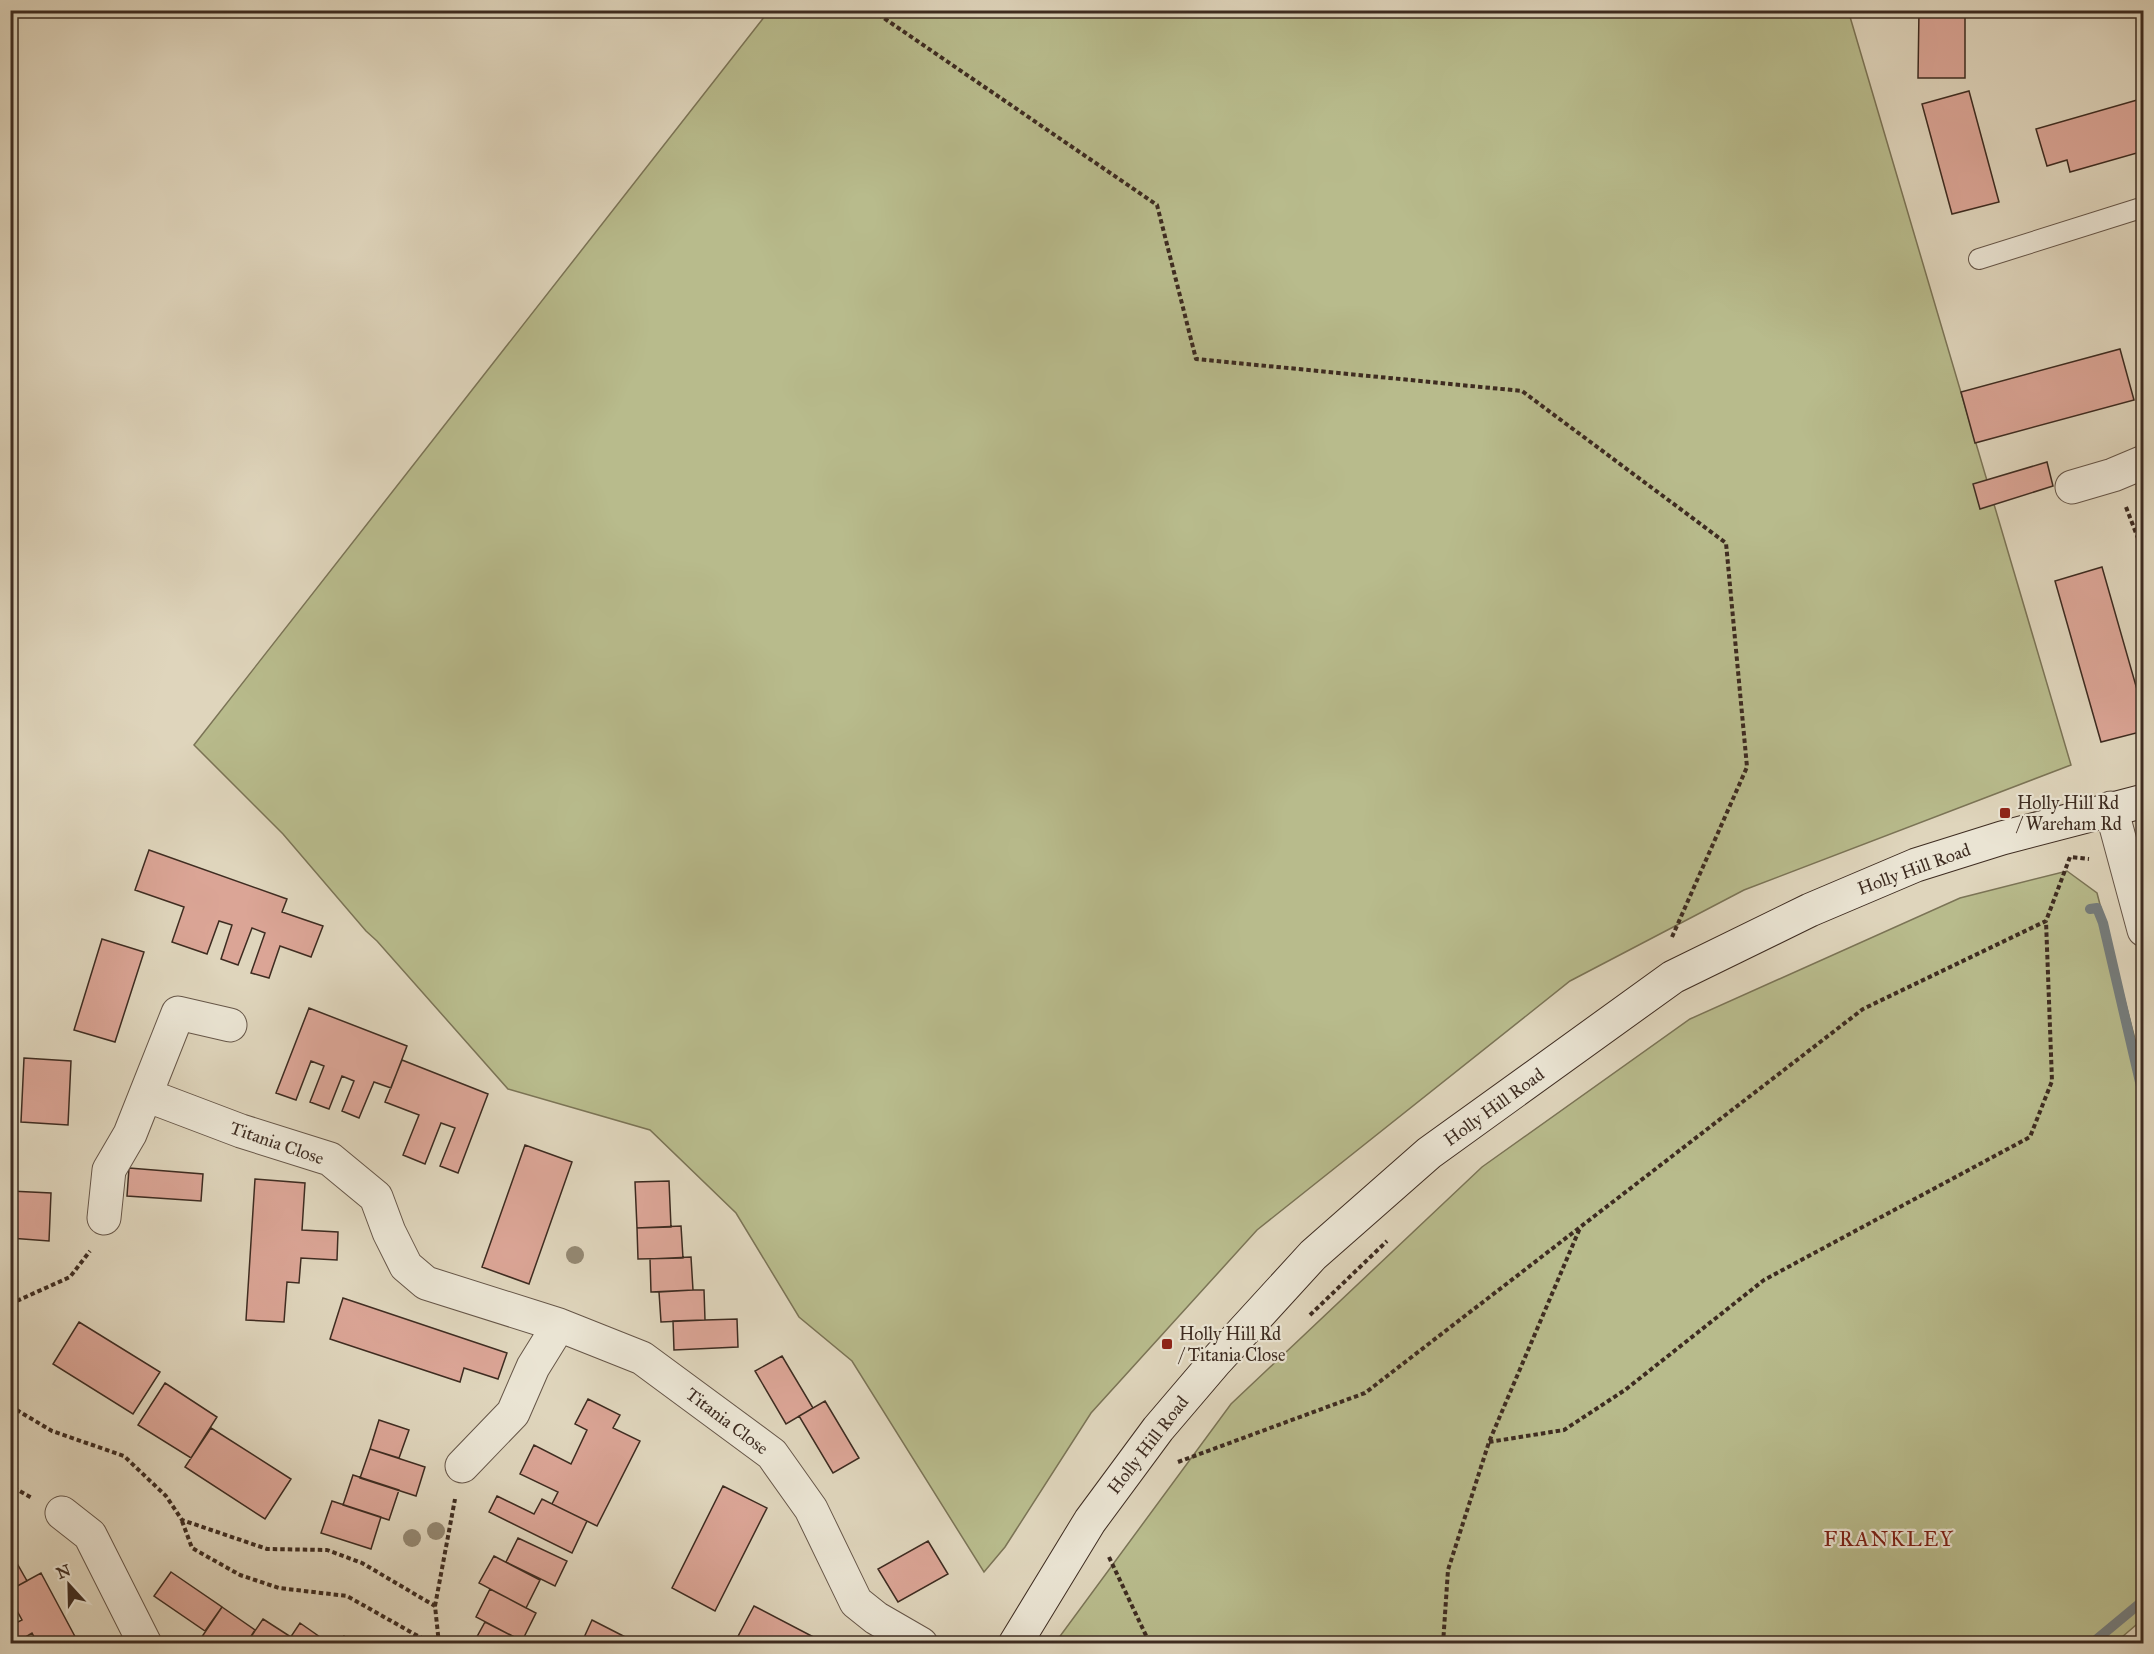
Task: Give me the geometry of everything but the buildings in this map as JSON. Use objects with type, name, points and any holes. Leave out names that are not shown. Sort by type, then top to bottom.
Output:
[{"type":"street","points":[[2073,487],[2113,475],[2144,462]]},
{"type":"street","name":"Holly Hill Road","points":[[1015,1644],[1090,1521],[1158,1429],[1216,1361],[1314,1256],[1429,1153],[1673,977],[1810,910],[1916,865],[2002,838],[2144,801]]},
{"type":"street","points":[[2111,808],[2144,930]]},
{"type":"street","points":[[104,1218],[109,1170],[130,1134],[178,1013],[230,1025]]},
{"type":"street","name":"Titania Close","points":[[146,1095],[240,1131],[330,1159],[376,1197],[389,1232],[406,1266],[426,1283],[559,1325],[642,1358],[772,1454],[811,1509],[856,1602],[876,1618],[921,1644]]},
{"type":"street","points":[[462,1466],[513,1413],[533,1367],[559,1325]]},
{"type":"street","points":[[62,1514],[90,1535],[145,1644]]},
{"type":"lane","points":[[1979,259],[2144,207]]},
{"type":"path","points":[[872,10],[1157,205],[1196,359],[1522,391],[1726,543],[1747,767],[1668,945]]},
{"type":"path","points":[[2113,475],[2144,554]]},
{"type":"path","points":[[2059,860],[2070,857],[2126,863]]},
{"type":"path","points":[[1490,1442],[1564,1430],[1625,1390],[1764,1280],[2030,1137],[2052,1082],[2046,921],[2070,857]]},
{"type":"path","points":[[1177,1456],[1170,1465],[1365,1393],[1863,1009],[2046,921]]},
{"type":"path","points":[[10,1304],[70,1277],[91,1249],[104,1218]]},
{"type":"path","points":[[1443,1644],[1448,1570],[1490,1442],[1581,1226]]},
{"type":"path","points":[[1302,1323],[1395,1233]]},
{"type":"path","points":[[10,1406],[52,1431],[124,1456],[166,1496],[182,1520],[192,1548],[240,1575],[279,1588],[347,1596],[432,1644]]},
{"type":"path","points":[[439,1644],[435,1606],[462,1466]]},
{"type":"path","points":[[182,1520],[267,1549],[327,1550],[362,1563],[435,1606]]},
{"type":"path","points":[[1100,1560],[1106,1551],[1150,1644]]},
{"type":"green space","points":[[1848,10],[2071,765],[1744,890],[1570,981],[1257,1230],[1091,1413],[1005,1547],[984,1572],[852,1361],[799,1317],[736,1213],[650,1130],[508,1089],[366,931],[283,834],[194,745],[765,16],[765,11]]},
{"type":"green space","points":[[2067,871],[2097,893],[2143,1070],[2143,1619],[2115,1643],[1055,1643],[1231,1404],[1482,1167],[1690,1019],[1960,898]]},
{"type":"waterway","points":[[2090,909],[2097,908],[2103,923],[2144,1099]]},
{"type":"waterway","points":[[2091,1644],[2144,1600]]},
{"type":"place","name":"Holly Hill Rd / Wareham Rd","points":[[2005,813]]},
{"type":"place","name":"Holly Hill Rd / Titania Close","points":[[1167,1344]]},
{"type":"district","name":"FRANKLEY","points":[[1889,1539]]}]
